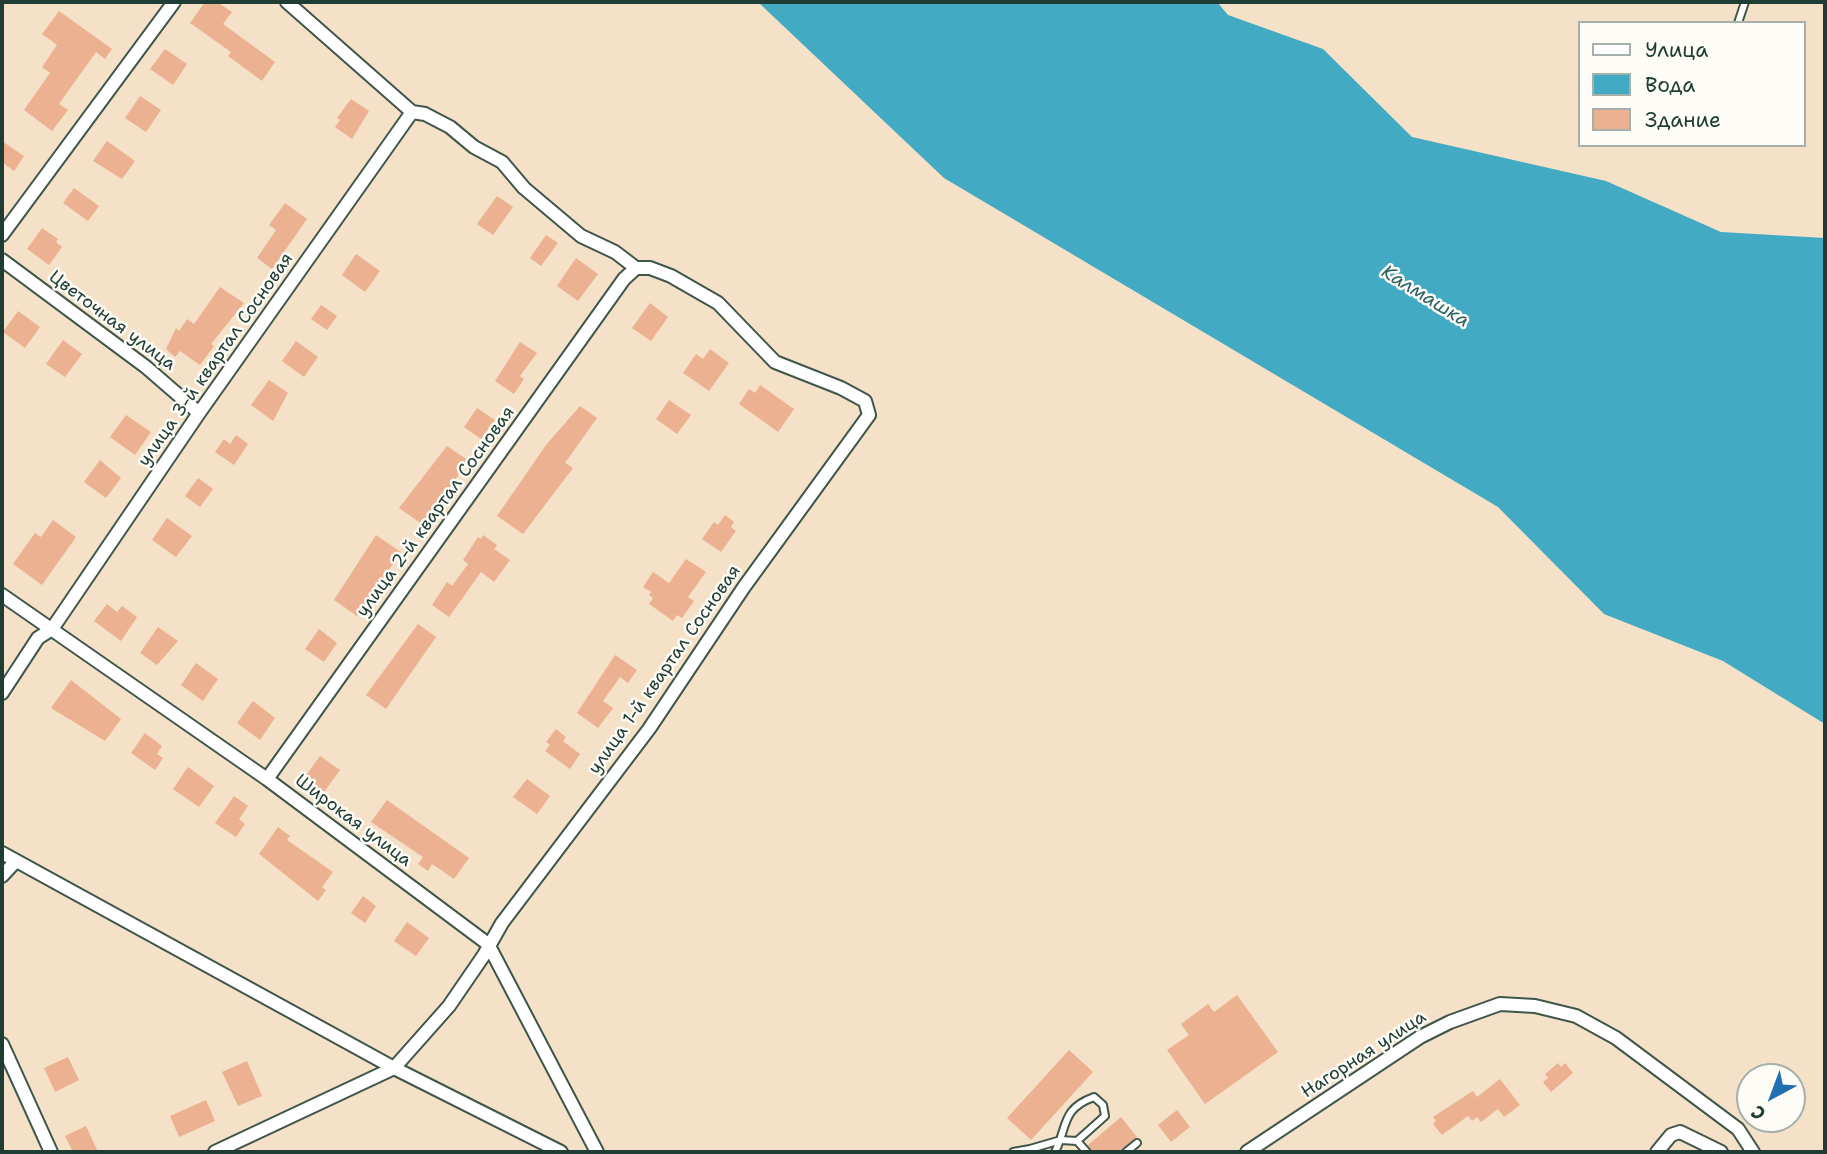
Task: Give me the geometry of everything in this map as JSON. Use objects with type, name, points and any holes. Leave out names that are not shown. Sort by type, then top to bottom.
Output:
[{"type":"street","points":[[2,235],[174,2]]},
{"type":"street","points":[[287,2],[412,112],[425,114],[450,127],[474,147],[502,162],[524,188],[553,215],[581,236],[615,252],[636,268]]},
{"type":"street","name":"улица 3-й квартал Сосновая","points":[[2,693],[38,638],[52,629],[198,413],[412,112]]},
{"type":"street","name":"Цветочная улица","points":[[2,260],[146,367],[198,413]]},
{"type":"street","name":"улица 1-й квартал Сосновая","points":[[394,1068],[449,1006],[484,955],[488,944],[649,729],[744,587],[869,415],[865,401],[841,388],[775,362],[718,303],[671,276],[650,268],[636,268]]},
{"type":"street","name":"улица 2-й квартал Сосновая","points":[[267,779],[624,279],[636,268]]},
{"type":"street","name":"Широкая улица","points":[[2,595],[267,779],[488,944],[597,1152]]},
{"type":"street","points":[[2,853],[394,1068],[561,1152]]},
{"type":"street","points":[[2,876],[16,860]]},
{"type":"street","name":"Нагорная улица","points":[[1247,1152],[1420,1037],[1450,1022],[1500,1004],[1535,1006],[1576,1016],[1616,1038],[1738,1129],[1752,1152]]},
{"type":"street","points":[[2,1044],[51,1152]]},
{"type":"street","points":[[215,1152],[394,1068]]},
{"type":"street","points":[[1657,1152],[1671,1135],[1680,1132],[1721,1152]]},
{"type":"lane","points":[[1739,21],[1745,2]]},
{"type":"lane","points":[[1055,1152],[1061,1140],[1065,1118],[1082,1102],[1094,1097],[1103,1105],[1105,1116],[1077,1141]]},
{"type":"lane","points":[[1013,1152],[1031,1150],[1061,1140],[1077,1141],[1087,1152]]},
{"type":"lane","points":[[1126,1152],[1137,1143]]},
{"type":"water","name":"Калмашка","points":[[758,2],[1217,2],[1228,15],[1323,49],[1412,137],[1606,181],[1721,232],[1825,238],[1825,724],[1723,661],[1604,614],[1498,507],[944,178]]},
{"type":"building","points":[[205,2],[217,2],[232,12],[223,24],[275,62],[262,81],[228,56],[231,52],[190,23]]},
{"type":"building","points":[[59,11],[112,49],[105,59],[96,52],[59,104],[68,110],[52,131],[24,110],[50,73],[42,67],[57,45],[42,34]]},
{"type":"building","points":[[165,49],[187,64],[173,85],[150,69]]},
{"type":"building","points":[[140,96],[161,110],[146,132],[125,118]]},
{"type":"building","points":[[351,99],[369,111],[352,139],[335,127],[340,120],[337,118]]},
{"type":"building","points":[[2,141],[24,156],[14,171],[2,162]]},
{"type":"building","points":[[107,141],[135,161],[122,179],[93,161]]},
{"type":"building","points":[[74,188],[99,206],[88,221],[63,203]]},
{"type":"building","points":[[497,196],[513,207],[493,235],[477,224]]},
{"type":"building","points":[[285,203],[307,219],[272,269],[257,258],[276,230],[269,225]]},
{"type":"building","points":[[42,228],[58,239],[56,242],[62,247],[49,265],[27,249]]},
{"type":"building","points":[[546,235],[558,243],[541,266],[530,258]]},
{"type":"building","points":[[356,254],[380,271],[365,292],[342,275]]},
{"type":"building","points":[[576,258],[598,274],[578,301],[557,286]]},
{"type":"building","points":[[220,287],[244,303],[211,344],[214,346],[200,365],[180,351],[175,357],[166,349],[176,328],[179,331],[187,319],[194,324]]},
{"type":"building","points":[[650,303],[668,317],[651,341],[632,328]]},
{"type":"building","points":[[321,305],[337,316],[327,330],[311,319]]},
{"type":"building","points":[[18,311],[40,327],[25,348],[3,332]]},
{"type":"building","points":[[63,340],[82,354],[65,377],[46,364]]},
{"type":"building","points":[[296,341],[318,357],[304,377],[282,361]]},
{"type":"building","points":[[520,342],[537,353],[520,376],[524,379],[514,394],[495,381]]},
{"type":"building","points":[[710,349],[729,363],[709,391],[683,373],[696,354],[703,359]]},
{"type":"building","points":[[269,380],[288,393],[273,421],[251,405]]},
{"type":"building","points":[[760,385],[794,409],[778,432],[739,404],[749,389],[755,393]]},
{"type":"building","points":[[669,400],[691,415],[677,434],[656,419]]},
{"type":"building","points":[[580,406],[597,418],[565,463],[573,468],[523,534],[497,516],[546,445]]},
{"type":"building","points":[[477,408],[495,420],[481,439],[464,427]]},
{"type":"building","points":[[126,415],[151,432],[135,455],[110,437]]},
{"type":"building","points":[[236,435],[248,444],[234,465],[215,452],[224,439],[230,444]]},
{"type":"building","points":[[447,446],[469,461],[422,524],[399,508]]},
{"type":"building","points":[[100,460],[121,478],[106,498],[84,482]]},
{"type":"building","points":[[198,478],[213,489],[200,507],[185,496]]},
{"type":"building","points":[[725,515],[734,522],[731,527],[736,531],[721,552],[702,539],[714,522],[718,525]]},
{"type":"building","points":[[167,518],[192,536],[176,557],[152,540]]},
{"type":"building","points":[[53,520],[76,537],[42,585],[13,564],[35,533],[41,537]]},
{"type":"building","points":[[376,535],[401,552],[357,616],[334,600]]},
{"type":"building","points":[[483,535],[497,545],[494,549],[510,560],[494,582],[481,572],[449,617],[432,605],[447,582],[452,586],[468,564],[463,560],[478,537],[481,539]]},
{"type":"building","points":[[686,559],[706,572],[688,597],[694,601],[682,618],[677,615],[673,621],[649,604],[653,598],[649,595],[651,592],[643,587],[653,572],[669,583]]},
{"type":"building","points":[[107,604],[117,612],[122,606],[137,617],[121,641],[94,621]]},
{"type":"building","points":[[418,624],[436,637],[386,709],[366,695]]},
{"type":"building","points":[[158,627],[178,641],[157,665],[140,653]]},
{"type":"building","points":[[319,629],[337,643],[324,662],[305,649]]},
{"type":"building","points":[[615,655],[637,670],[628,683],[620,677],[603,701],[613,708],[598,728],[577,713]]},
{"type":"building","points":[[196,663],[218,679],[203,701],[181,685]]},
{"type":"building","points":[[71,680],[121,719],[105,741],[51,708]]},
{"type":"building","points":[[253,701],[275,718],[260,740],[237,723]]},
{"type":"building","points":[[556,729],[566,737],[563,741],[580,754],[570,769],[545,751],[550,745],[546,742]]},
{"type":"building","points":[[145,733],[162,746],[157,754],[163,758],[155,770],[131,753]]},
{"type":"building","points":[[320,756],[340,770],[324,792],[304,778]]},
{"type":"building","points":[[188,767],[214,786],[199,807],[173,789]]},
{"type":"building","points":[[527,779],[550,796],[537,814],[513,797]]},
{"type":"building","points":[[234,796],[248,806],[239,819],[245,824],[236,837],[215,823]]},
{"type":"building","points":[[387,800],[469,858],[454,879],[432,864],[428,871],[418,864],[423,857],[371,822]]},
{"type":"building","points":[[278,827],[290,836],[287,840],[333,872],[322,887],[326,890],[318,901],[259,854]]},
{"type":"building","points":[[363,896],[376,906],[365,923],[351,913]]},
{"type":"building","points":[[407,922],[429,938],[416,956],[394,941]]},
{"type":"building","points":[[1237,995],[1278,1052],[1205,1104],[1167,1050],[1189,1035],[1181,1024],[1208,1004],[1214,1012]]},
{"type":"building","points":[[1069,1050],[1093,1072],[1031,1140],[1007,1118]]},
{"type":"building","points":[[68,1057],[79,1080],[55,1092],[44,1068]]},
{"type":"building","points":[[247,1061],[262,1096],[238,1106],[222,1072]]},
{"type":"building","points":[[1558,1063],[1561,1067],[1565,1063],[1573,1073],[1551,1092],[1543,1082],[1548,1078],[1545,1074]]},
{"type":"building","points":[[1500,1079],[1520,1105],[1504,1117],[1498,1109],[1481,1122],[1477,1117],[1472,1121],[1468,1116],[1442,1135],[1433,1124],[1436,1121],[1433,1117],[1473,1091],[1477,1097]]},
{"type":"building","points":[[206,1100],[215,1121],[179,1137],[170,1116]]},
{"type":"building","points":[[1177,1110],[1190,1127],[1171,1142],[1158,1125]]},
{"type":"building","points":[[1121,1117],[1137,1137],[1120,1152],[1093,1152],[1088,1145]]},
{"type":"building","points":[[86,1126],[98,1152],[73,1152],[65,1136]]}]
